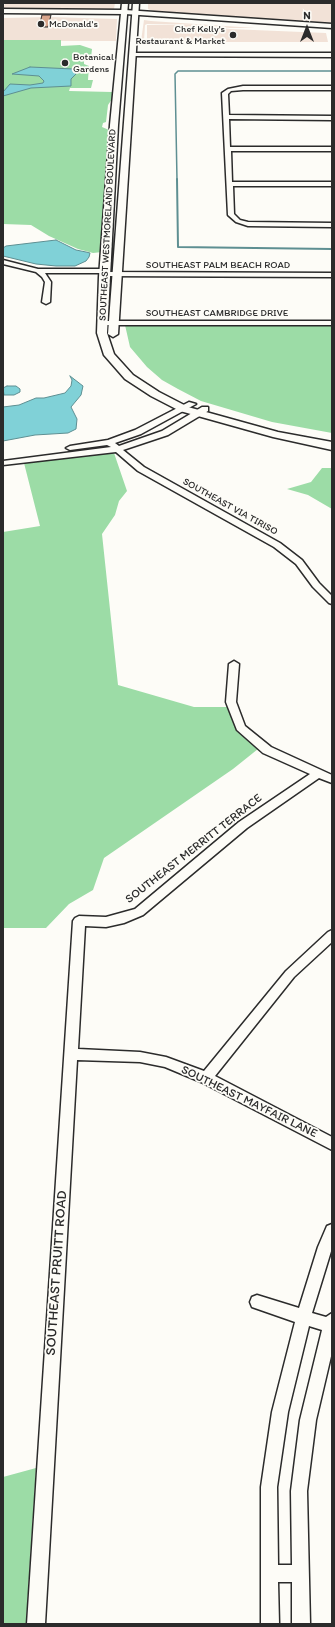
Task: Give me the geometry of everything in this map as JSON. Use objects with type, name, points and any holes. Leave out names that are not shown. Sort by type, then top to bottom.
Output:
[{"type":"main road","points":[[3,11],[125,15]]},
{"type":"main road","points":[[3,15],[135,15],[330,27]]},
{"type":"main road","points":[[135,15],[250,25],[316,28],[330,27]]},
{"type":"street","name":"SOUTHEAST WESTMORELAND BOULEVARD","points":[[107,323],[104,274],[114,125],[126,3]]},
{"type":"street","name":"SOUTHEAST WESTMORELAND BOULEVARD","points":[[136,3],[116,274],[104,342],[119,367],[130,377],[155,394],[277,435],[332,446]]},
{"type":"street","points":[[133,54],[332,55]]},
{"type":"street","points":[[332,88],[243,88],[230,90],[225,93],[231,214],[238,221],[262,225],[332,225]]},
{"type":"street","points":[[226,117],[332,118]]},
{"type":"street","points":[[228,149],[332,149]]},
{"type":"street","points":[[230,184],[332,184]]},
{"type":"street","points":[[3,262],[38,271],[104,274]]},
{"type":"street","points":[[38,271],[46,278],[49,287],[46,302]]},
{"type":"street","points":[[46,278],[104,274]]},
{"type":"street","name":"SOUTHEAST PALM BEACH ROAD","points":[[104,274],[332,275]]},
{"type":"street","name":"SOUTHEAST CAMBRIDGE DRIVE","points":[[107,323],[332,323]]},
{"type":"street","points":[[3,456],[52,451],[109,442],[138,432],[188,406]]},
{"type":"street","name":"SOUTHEAST WESTMORELAND BOULEVARD","points":[[202,411],[332,439]]},
{"type":"street","points":[[3,463],[118,449],[165,433],[202,411]]},
{"type":"street","name":"SOUTHEAST VIA TIRISO","points":[[109,442],[141,469],[278,545],[299,562],[316,585],[332,601]]},
{"type":"street","points":[[234,664],[231,702],[241,728],[267,750],[317,774],[332,779]]},
{"type":"street","name":"SOUTHEAST MERRITT TERRACE","points":[[79,921],[106,922],[124,918],[139,912],[243,825],[317,774]]},
{"type":"street","name":"SOUTHEAST PRUITT ROAD","points":[[36,1624],[79,921]]},
{"type":"street","points":[[206,1078],[290,974],[332,935]]},
{"type":"street","name":"SOUTHEAST MAYFAIR LANE","points":[[70,1054],[140,1057],[166,1062],[206,1078],[332,1144]]},
{"type":"street","points":[[270,1624],[269,1487],[280,1412],[304,1316],[325,1247],[332,1231]]},
{"type":"street","points":[[257,1302],[331,1323],[308,1420],[299,1491],[302,1624]]},
{"type":"street","points":[[269,1574],[301,1573]]},
{"type":"shaded area","points":[[5,3],[115,3],[114,9],[3,9]]},
{"type":"shaded area","points":[[148,3],[332,3],[332,23],[153,11],[148,9]]},
{"type":"shaded area","points":[[49,17],[117,19],[116,41],[3,41],[3,18]]},
{"type":"shaded area","points":[[144,20],[255,28],[147,24],[145,25],[144,41],[141,41]]},
{"type":"shaded area","points":[[147,25],[202,25],[230,29],[326,33],[328,42],[147,42]]},
{"type":"green space","points":[[3,40],[61,40],[61,46],[80,45],[92,49],[91,58],[84,61],[84,64],[89,66],[88,80],[93,80],[91,88],[70,88],[69,91],[112,92],[112,99],[108,105],[106,122],[103,123],[102,127],[109,130],[102,252],[93,253],[78,249],[49,236],[31,225],[3,224]]},
{"type":"green space","points":[[125,325],[332,325],[332,433],[272,422],[201,401],[178,389],[162,380],[147,367],[130,347]]},
{"type":"green space","points":[[114,453],[127,491],[119,501],[115,515],[102,534],[118,685],[194,707],[227,707],[237,731],[258,749],[233,769],[104,858],[93,890],[69,904],[46,928],[3,928],[3,532],[40,526],[24,463]]},
{"type":"green space","points":[[322,468],[332,468],[332,509],[308,495],[287,489],[311,482]]},
{"type":"green space","points":[[36,1468],[26,1624],[3,1624],[3,1477]]},
{"type":"water","points":[[30,67],[73,69],[76,74],[71,79],[71,86],[31,88],[3,96],[3,92],[10,84],[30,85],[43,83],[44,81],[39,76],[12,74]]},
{"type":"water","points":[[56,240],[76,250],[90,253],[89,257],[86,261],[75,266],[56,266],[36,264],[3,256],[3,248],[6,246]]},
{"type":"water","points":[[70,376],[83,386],[81,395],[71,407],[77,419],[76,429],[68,433],[35,435],[3,441],[3,407],[19,405],[36,398],[44,398],[65,393],[71,386],[72,380]]},
{"type":"water","points":[[7,386],[16,386],[20,389],[20,392],[14,395],[4,395],[3,388]]},
{"type":"building","points":[[42,15],[51,15],[48,27],[39,27]]},
{"type":"waterway","points":[[177,180],[175,74],[178,71],[332,71]]},
{"type":"waterway","points":[[177,179],[178,247],[332,249]]},
{"type":"place","name":"McDonald's","points":[[41,24]]},
{"type":"place","name":"Chef Kelly's Restaurant & Market","points":[[233,35]]},
{"type":"place","name":"Botanical Gardens","points":[[65,63]]}]
